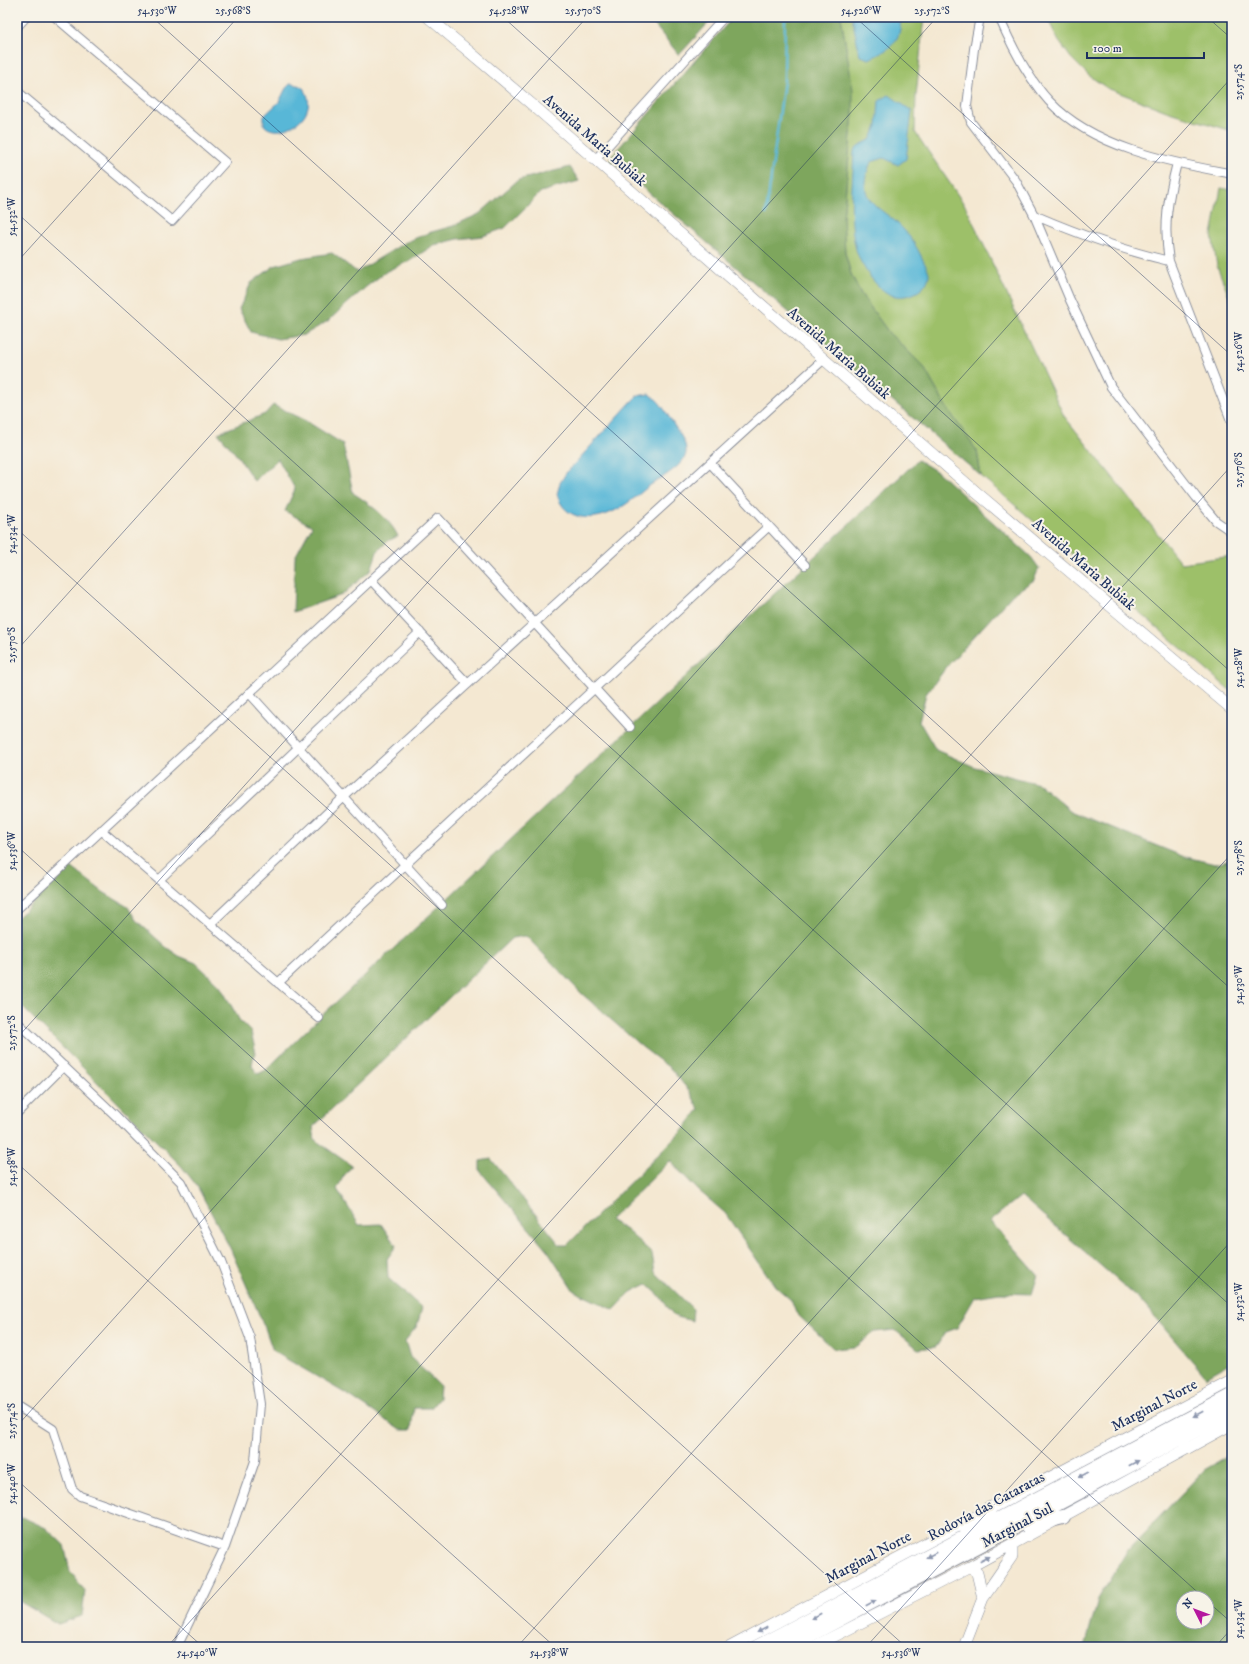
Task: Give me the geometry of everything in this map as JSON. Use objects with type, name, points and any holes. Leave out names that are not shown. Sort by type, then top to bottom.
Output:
[{"type":"highway","name":"Rodovía das Cataratas","points":[[757,1647],[1232,1396]]},
{"type":"highway","name":"Rodovía das Cataratas","points":[[787,1647],[1232,1411]]},
{"type":"highway","points":[[946,1547],[991,1508]]},
{"type":"highway","points":[[1006,1531],[1063,1517]]},
{"type":"street","points":[[17,27],[26,17]]},
{"type":"street","points":[[17,91],[172,221],[225,162],[55,17]]},
{"type":"street","name":"Avenida Maria Bubiak","points":[[428,17],[1232,710]]},
{"type":"street","points":[[595,160],[724,17]]},
{"type":"street","points":[[980,17],[974,49],[967,106],[969,116],[1016,181],[1034,215],[1070,300],[1111,387],[1196,497],[1216,520],[1232,532]]},
{"type":"street","points":[[999,17],[1018,56],[1034,83],[1050,102],[1074,121],[1097,135],[1117,144],[1178,164],[1228,173]]},
{"type":"street","points":[[1178,164],[1166,216],[1168,261],[1232,424]]},
{"type":"street","points":[[1034,215],[1101,242],[1168,261]]},
{"type":"street","points":[[210,924],[344,798],[824,359]]},
{"type":"street","points":[[710,463],[805,565]]},
{"type":"street","points":[[17,909],[438,518],[630,727]]},
{"type":"street","points":[[278,983],[769,526]]},
{"type":"street","points":[[371,580],[468,684]]},
{"type":"street","points":[[159,880],[420,632]]},
{"type":"street","points":[[249,693],[442,905]]},
{"type":"street","points":[[101,830],[319,1018]]},
{"type":"street","points":[[17,1022],[116,1116],[182,1182],[221,1262],[250,1338],[260,1404],[255,1461],[225,1547],[177,1647]]},
{"type":"street","points":[[17,1113],[64,1066]]},
{"type":"street","name":"Marginal Norte","points":[[730,1647],[1232,1381]]},
{"type":"street","points":[[17,1406],[52,1429],[72,1489],[80,1496],[225,1547]]},
{"type":"street","name":"Marginal Sul","points":[[813,1647],[970,1567],[1232,1424]]},
{"type":"street","points":[[964,1647],[983,1598],[1012,1556],[1012,1544]]},
{"type":"street","points":[[970,1567],[977,1573],[983,1598]]},
{"type":"green space","points":[[648,17],[714,17],[679,55]]},
{"type":"green space","points":[[733,17],[841,17],[853,90],[853,113],[843,218],[845,253],[851,274],[861,294],[889,333],[923,366],[945,405],[977,451],[981,476],[609,159]]},
{"type":"green space","points":[[841,17],[924,17],[916,96],[915,132],[966,207],[1064,416],[1181,563],[1232,556],[1232,692],[981,476],[977,451],[945,405],[923,366],[889,333],[861,294],[851,274],[845,253],[843,218],[853,113],[849,66]]},
{"type":"green space","points":[[1047,17],[1232,17],[1232,131],[1169,112],[1107,88],[1088,75],[1071,58],[1058,40]]},
{"type":"green space","points":[[570,167],[579,181],[541,192],[505,228],[483,236],[458,239],[434,245],[411,260],[387,271],[366,287],[328,321],[304,335],[278,339],[251,332],[239,309],[251,283],[274,266],[301,258],[332,253],[357,272],[404,243],[428,233],[453,226],[479,214],[518,180]]},
{"type":"green space","points":[[1221,188],[1232,190],[1232,304],[1217,266],[1212,235]]},
{"type":"green space","points":[[273,405],[306,421],[343,444],[353,493],[384,518],[398,536],[388,541],[377,552],[371,570],[342,595],[293,612],[295,557],[312,526],[285,511],[295,489],[278,459],[254,481],[239,458],[218,433],[265,414]]},
{"type":"green space","points":[[918,460],[939,473],[1031,557],[1039,568],[1034,580],[1013,594],[949,664],[926,694],[919,721],[936,750],[975,767],[1039,784],[1071,811],[1182,856],[1215,864],[1232,860],[1232,1362],[1206,1377],[1140,1300],[1021,1196],[990,1221],[1038,1275],[1032,1294],[999,1293],[975,1297],[957,1328],[946,1332],[936,1347],[918,1349],[895,1330],[875,1332],[855,1347],[834,1349],[796,1313],[791,1300],[775,1286],[725,1213],[698,1190],[670,1161],[610,1220],[626,1230],[652,1253],[655,1272],[693,1309],[692,1321],[674,1316],[659,1295],[647,1284],[631,1292],[614,1310],[574,1291],[548,1251],[480,1171],[480,1161],[491,1159],[560,1245],[567,1245],[683,1130],[699,1109],[690,1092],[671,1069],[642,1047],[581,993],[526,936],[512,938],[313,1127],[315,1140],[352,1166],[343,1177],[337,1189],[359,1225],[381,1224],[396,1246],[387,1259],[388,1278],[422,1308],[417,1326],[405,1341],[410,1357],[440,1386],[439,1398],[431,1408],[414,1408],[411,1430],[400,1430],[353,1398],[273,1351],[265,1328],[230,1248],[197,1186],[182,1167],[17,1002],[17,918],[71,867],[103,892],[128,907],[136,920],[166,947],[179,956],[196,963],[220,986],[240,1021],[251,1032],[256,1053],[252,1066],[258,1074],[266,1070],[319,1018]]},
{"type":"green space","points":[[1232,1454],[1232,1647],[1085,1647],[1098,1599],[1127,1551],[1204,1470]]},
{"type":"green space","points":[[22,1517],[46,1528],[64,1545],[70,1571],[85,1591],[82,1616],[58,1624],[17,1600],[17,1519]]},
{"type":"water","points":[[852,17],[900,17],[897,38],[893,44],[883,52],[869,59],[860,56]]},
{"type":"water","points":[[290,84],[300,86],[305,90],[309,102],[307,110],[302,118],[295,124],[278,130],[270,129],[264,125],[264,116],[279,102],[286,88]]},
{"type":"water","points":[[889,95],[912,111],[906,159],[898,165],[884,158],[871,162],[865,180],[866,191],[871,201],[897,223],[908,235],[917,248],[929,274],[928,280],[920,290],[901,296],[889,294],[876,284],[866,271],[856,250],[852,223],[854,151],[858,146],[870,140],[877,126],[879,101]]},
{"type":"water","points":[[649,394],[653,396],[662,406],[685,444],[686,452],[682,462],[632,500],[619,509],[606,515],[589,518],[580,517],[566,510],[557,494],[560,483],[566,473],[637,396]]},
{"type":"waterway","points":[[766,214],[784,81],[785,17]]}]
